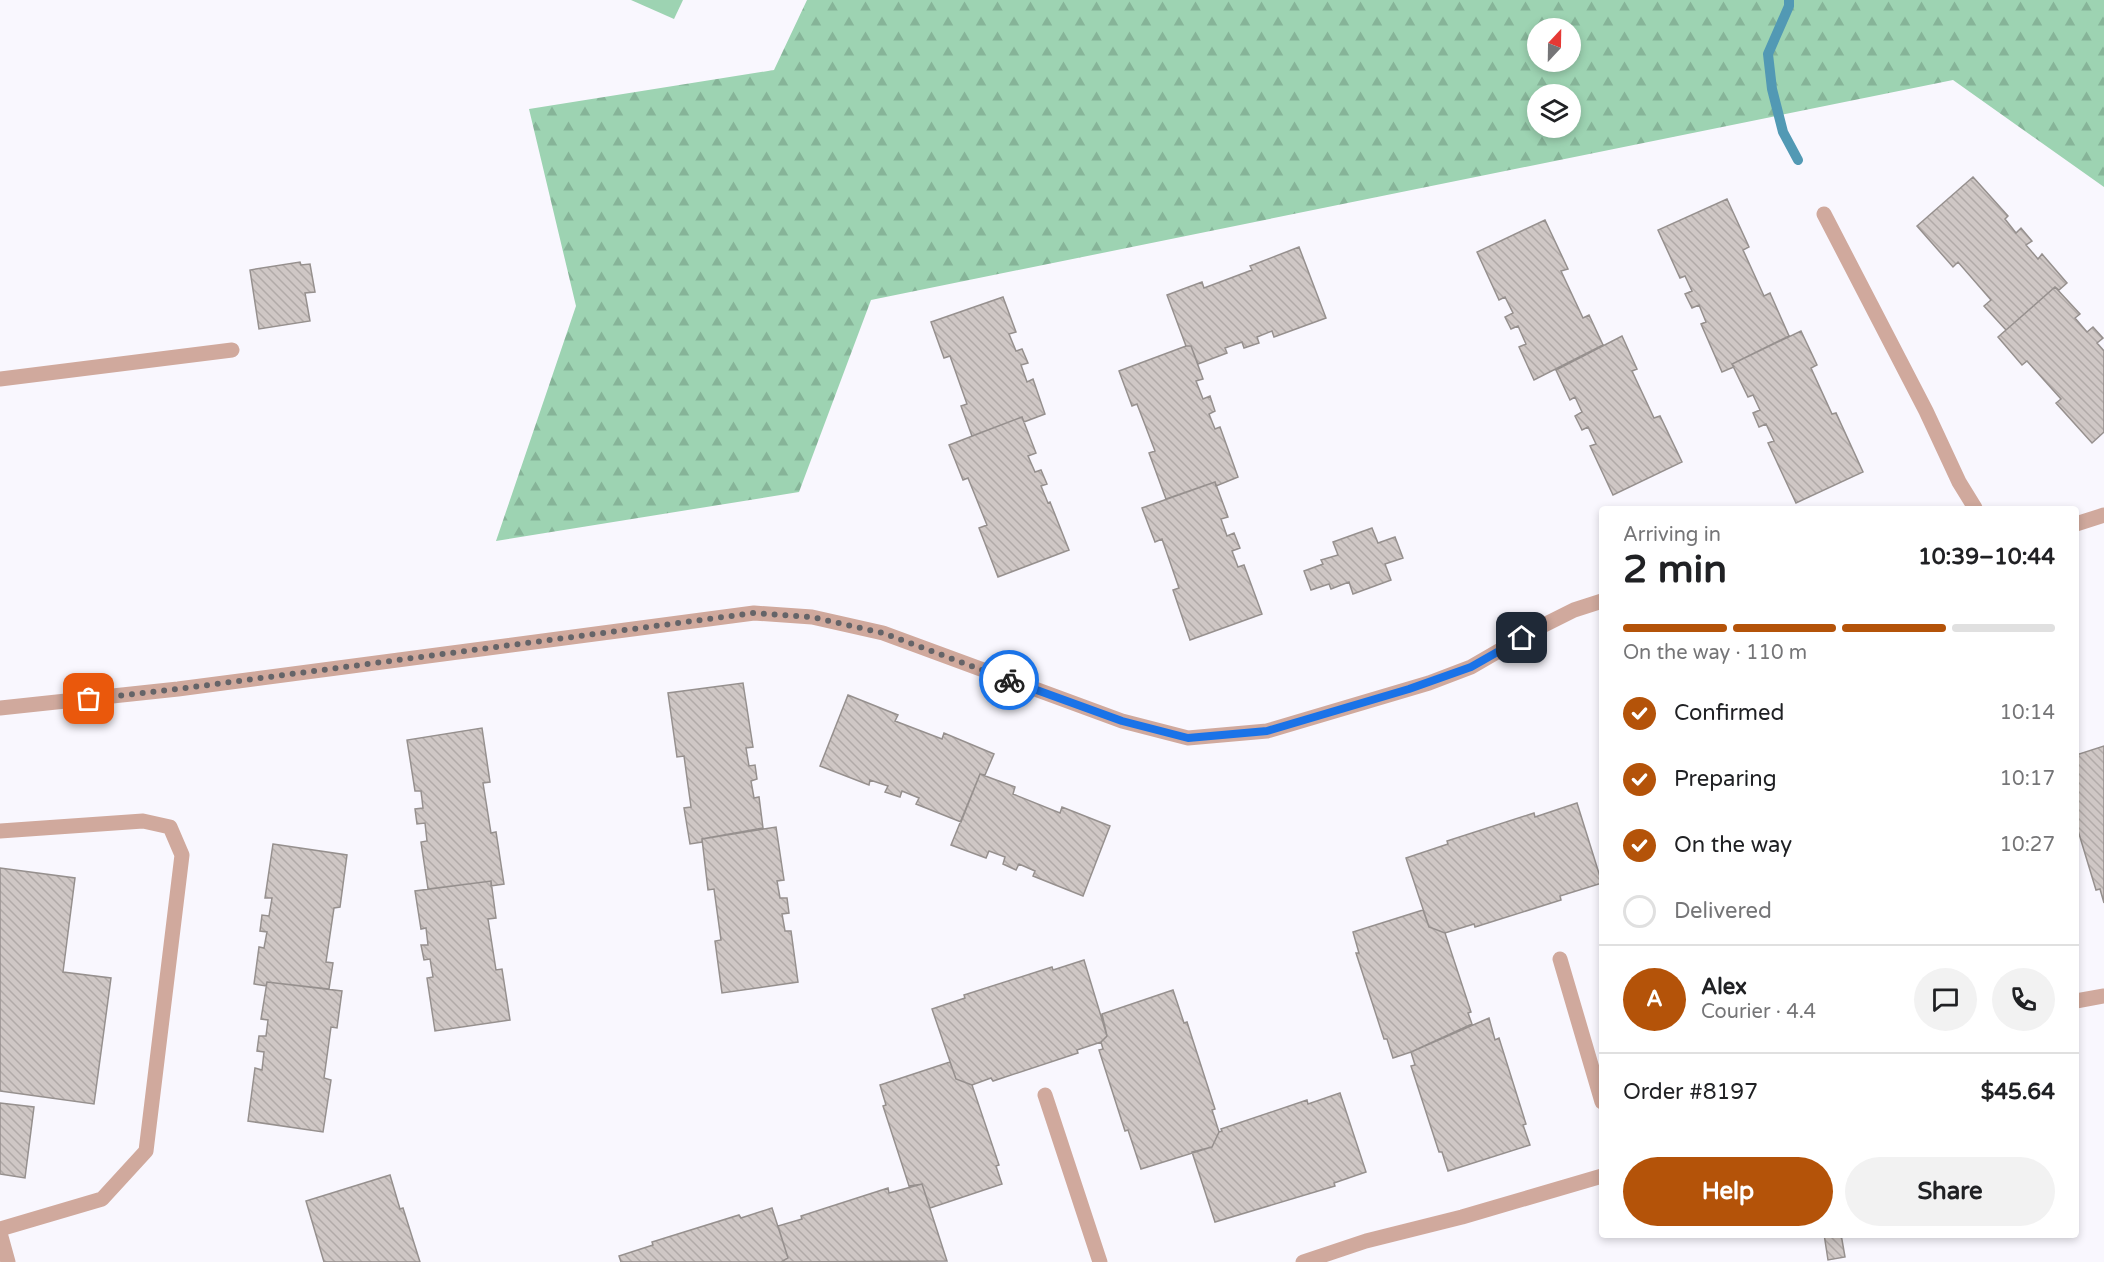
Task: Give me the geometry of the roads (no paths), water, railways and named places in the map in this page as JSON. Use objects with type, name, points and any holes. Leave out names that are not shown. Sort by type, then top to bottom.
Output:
[{"type":"lane","points":[[1824,214],[1926,411],[1959,482],[1974,506]]},
{"type":"lane","points":[[0,379],[232,350]]},
{"type":"lane","points":[[2079,523],[2104,515]]},
{"type":"lane","points":[[0,708],[178,689],[754,613],[812,617],[883,633],[1122,721],[1188,738],[1267,731],[1429,683],[1471,667],[1540,627],[1574,610],[1599,602]]},
{"type":"lane","points":[[0,831],[143,821],[170,827],[182,855],[147,1151],[102,1199],[0,1232],[8,1262]]},
{"type":"lane","points":[[1560,959],[1599,1092]]},
{"type":"lane","points":[[2079,1000],[2104,996]]},
{"type":"lane","points":[[1045,1095],[1100,1262]]},
{"type":"lane","points":[[1303,1262],[1366,1241],[1462,1217],[1599,1177]]},
{"type":"waterway","points":[[1789,0],[1789,6],[1768,54],[1772,89],[1783,132],[1798,160]]}]
